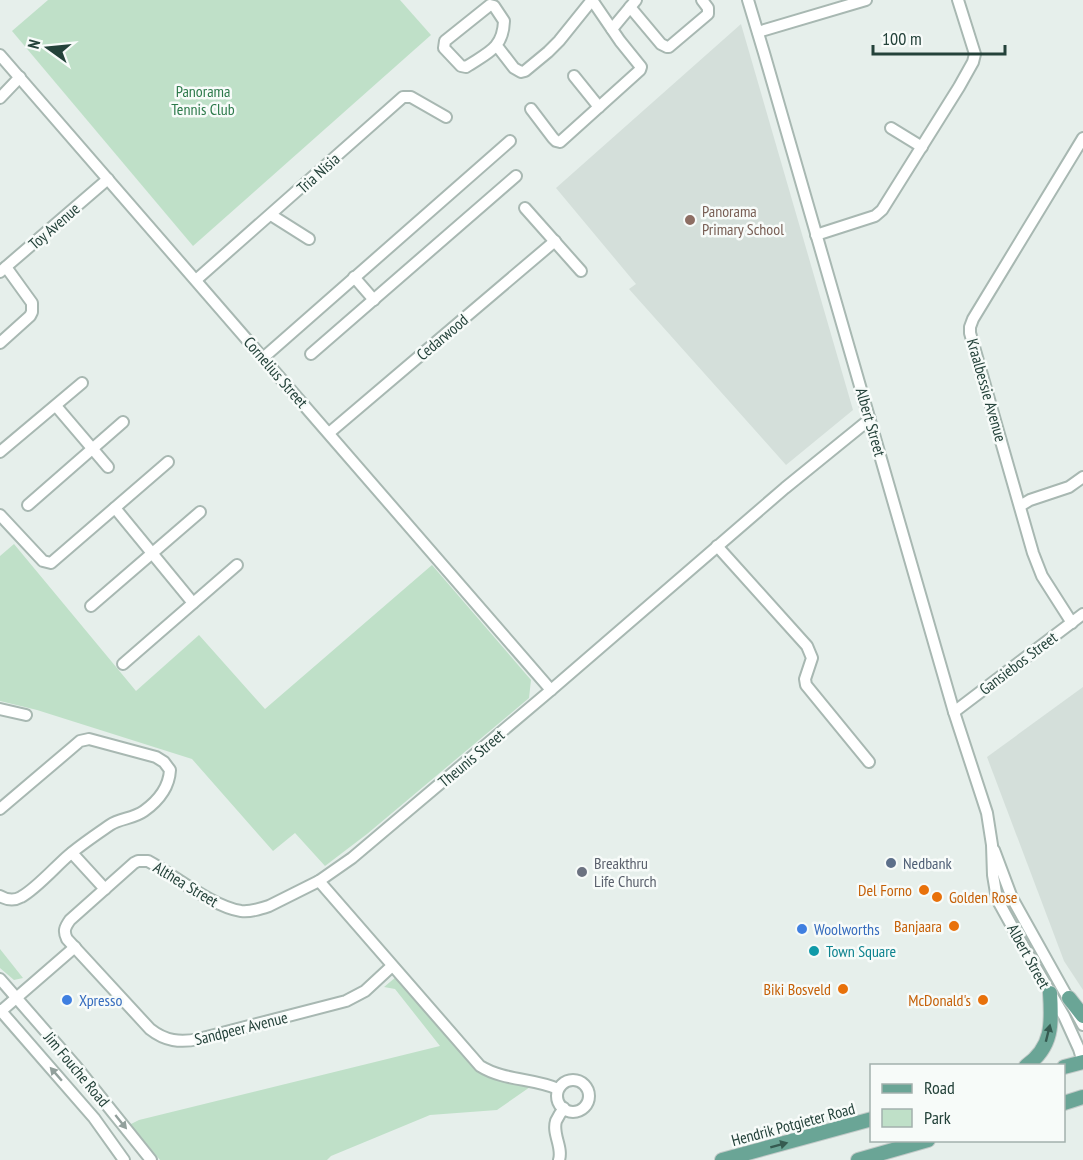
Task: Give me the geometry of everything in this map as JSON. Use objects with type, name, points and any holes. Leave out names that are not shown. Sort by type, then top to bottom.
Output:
[{"type":"main road","points":[[1027,1064],[1047,1043],[1052,1019],[1050,993]]},
{"type":"main road","points":[[1069,998],[1083,1016]]},
{"type":"main road","points":[[1065,1067],[1083,1062]]},
{"type":"main road","points":[[1065,1103],[1083,1097]]},
{"type":"main road","name":"Hendrik Potgieter Road","points":[[722,1160],[870,1120]]},
{"type":"main road","points":[[858,1160],[921,1142]]},
{"type":"street","points":[[497,46],[514,68],[520,72],[525,71],[559,41],[592,0],[641,67],[560,142],[553,138],[531,109]]},
{"type":"street","points":[[612,29],[633,4],[661,44],[667,47],[708,14],[708,8],[702,0]]},
{"type":"street","name":"Albert Street","points":[[748,0],[954,712],[985,807],[990,827],[993,875],[998,899],[1072,1032],[1083,1062]]},
{"type":"street","points":[[758,32],[866,0]]},
{"type":"street","points":[[816,235],[875,216],[885,207],[959,87],[974,58],[974,49],[958,0]]},
{"type":"street","points":[[491,5],[504,21],[502,35],[497,46],[466,67],[459,65],[444,48],[445,40],[491,5]]},
{"type":"street","name":"Cornelius Street","points":[[0,55],[551,690]]},
{"type":"street","points":[[574,76],[600,107]]},
{"type":"street","points":[[0,98],[20,77]]},
{"type":"street","name":"Tria Nisia","points":[[196,280],[403,96],[446,117]]},
{"type":"street","points":[[891,128],[922,147]]},
{"type":"street","name":"Kraalbessie Avenue","points":[[1071,623],[1042,576],[1033,553],[970,327],[1083,138]]},
{"type":"street","points":[[263,358],[510,141]]},
{"type":"street","points":[[311,354],[516,176]]},
{"type":"street","name":"Toy Avenue","points":[[3,270],[108,179]]},
{"type":"street","points":[[525,208],[581,271]]},
{"type":"street","points":[[271,215],[309,239]]},
{"type":"street","name":"Cedarwood","points":[[328,433],[555,241]]},
{"type":"street","points":[[0,343],[30,316],[32,307],[32,303],[3,270]]},
{"type":"street","points":[[354,278],[374,300]]},
{"type":"street","points":[[0,452],[82,383]]},
{"type":"street","points":[[56,406],[108,466]]},
{"type":"street","name":"Theunis Street","points":[[319,881],[352,858],[785,488],[870,419]]},
{"type":"street","points":[[28,505],[123,422]]},
{"type":"street","points":[[0,515],[43,561],[51,563],[168,462]]},
{"type":"street","points":[[1020,506],[1030,500],[1069,487],[1083,477]]},
{"type":"street","points":[[115,508],[193,603]]},
{"type":"street","points":[[91,606],[200,512]]},
{"type":"street","points":[[717,546],[807,646],[812,658],[805,680],[806,685],[869,762]]},
{"type":"street","points":[[123,664],[237,565]]},
{"type":"street","name":"Gansiebos Street","points":[[954,712],[1083,614]]},
{"type":"street","points":[[0,709],[26,715]]},
{"type":"street","points":[[0,809],[73,747],[89,739],[156,757],[170,770],[166,790],[144,811],[127,820],[114,822],[72,853],[20,898],[11,900],[0,896]]},
{"type":"street","name":"Albert Street","points":[[992,844],[1012,898],[1083,1025]]},
{"type":"street","points":[[72,853],[105,889]]},
{"type":"street","name":"Althea Street","points":[[69,920],[134,863],[143,860],[152,863],[220,905],[242,911],[259,910],[319,881]]},
{"type":"street","points":[[319,881],[480,1066],[496,1074],[558,1089]]},
{"type":"street","name":"Sandpeer Avenue","points":[[69,920],[64,930],[66,939],[150,1029],[165,1039],[175,1041],[199,1039],[346,1001],[365,991],[392,966]]},
{"type":"street","points":[[0,1011],[75,947]]},
{"type":"street","name":"Jim Fouche Road","points":[[0,979],[74,1064],[151,1160]]},
{"type":"street","name":"Jim Fouche Road","points":[[0,1011],[94,1118],[124,1160]]},
{"type":"street","points":[[573,1080],[582,1083],[588,1091],[588,1100],[582,1108],[573,1111],[564,1108],[558,1100],[558,1089],[564,1082],[573,1080]]},
{"type":"street","points":[[559,1160],[561,1153],[555,1129],[556,1122],[564,1108]]},
{"type":"shaded area","name":"Panorama Primary School","points":[[741,24],[853,410],[786,465],[629,289],[636,284],[556,188]]},
{"type":"shaded area","points":[[1083,687],[1083,990],[1064,961],[987,757]]},
{"type":"green space","name":"Panorama Tennis Club","points":[[48,0],[400,0],[431,35],[193,246],[12,31]]},
{"type":"green space","points":[[14,544],[136,691],[199,635],[265,709],[432,565],[531,680],[529,698],[367,834],[325,866],[295,833],[273,851],[192,759],[37,710],[0,701],[0,556]]},
{"type":"green space","points":[[0,949],[23,978],[14,980],[0,968]]},
{"type":"green space","points":[[396,977],[468,1061],[488,1077],[530,1087],[497,1110],[430,1115],[331,1156],[327,1160],[160,1160],[129,1125],[139,1120],[440,1046],[395,989],[384,987]]},
{"type":"place","name":"Panorama Primary School","points":[[690,220]]},
{"type":"place","name":"Nedbank","points":[[891,863]]},
{"type":"place","name":"Breakthru Life Church","points":[[582,872]]},
{"type":"place","name":"Del Forno","points":[[924,890]]},
{"type":"place","name":"Golden Rose","points":[[937,897]]},
{"type":"place","name":"Banjaara","points":[[954,926]]},
{"type":"place","name":"Woolworths","points":[[802,929]]},
{"type":"place","name":"Town Square","points":[[814,951]]},
{"type":"place","name":"Biki Bosveld","points":[[843,989]]},
{"type":"place","name":"Xpresso","points":[[67,1000]]},
{"type":"place","name":"McDonald's","points":[[983,1000]]}]
